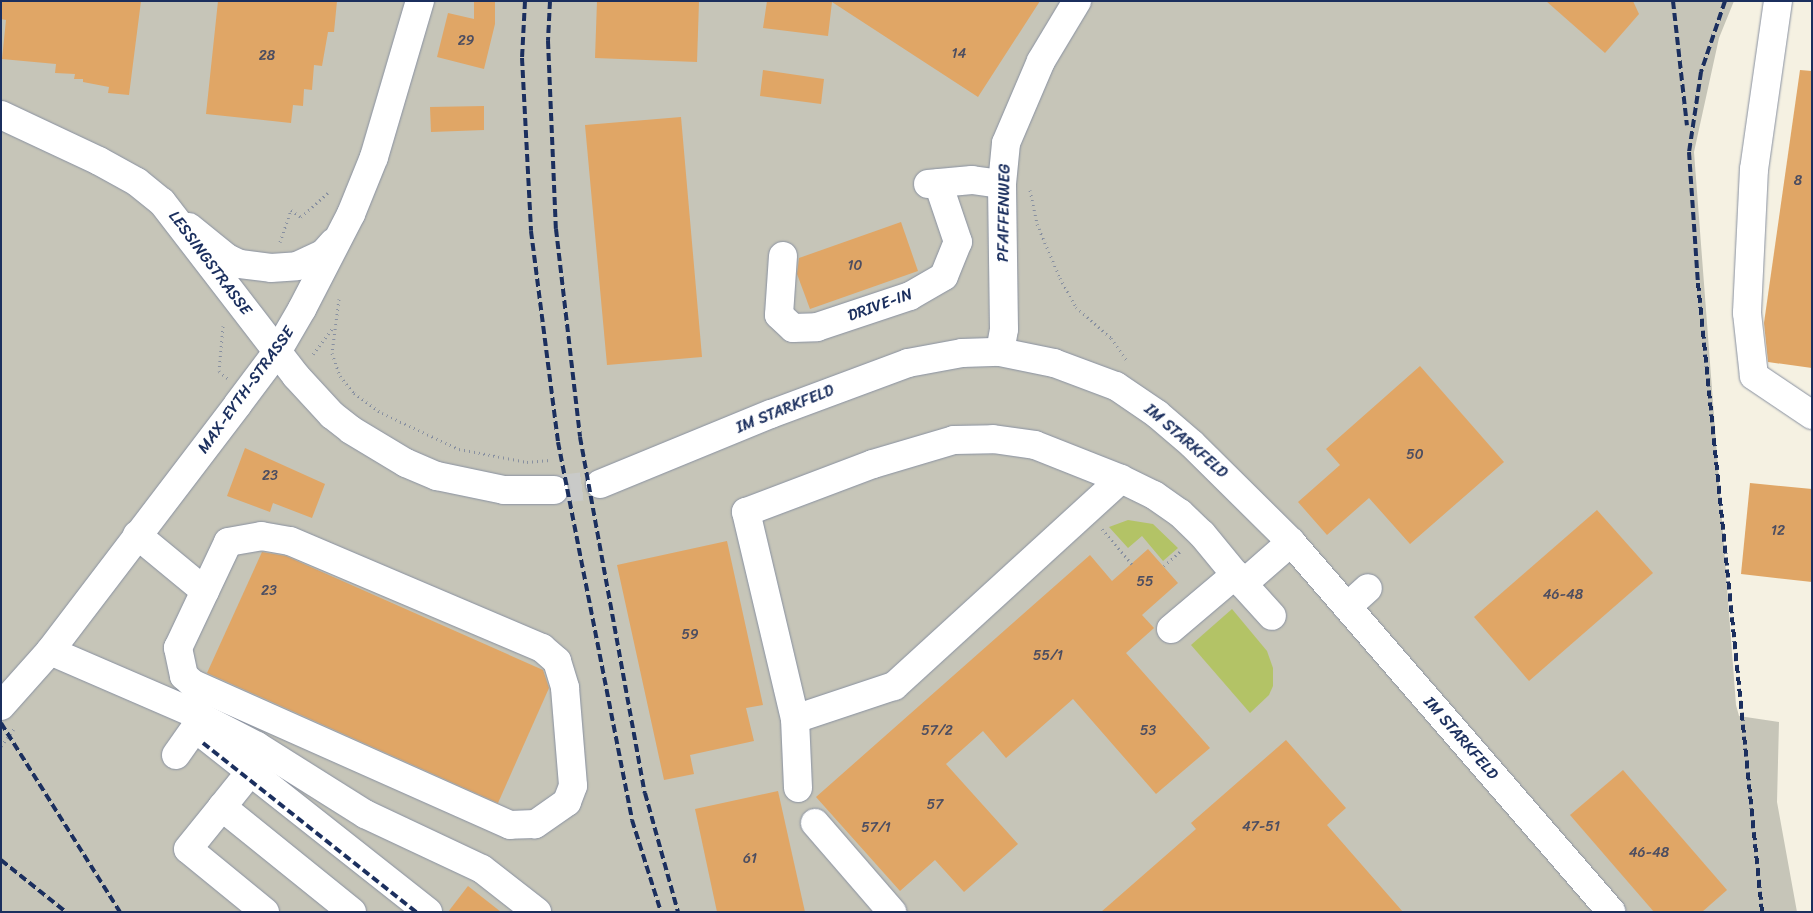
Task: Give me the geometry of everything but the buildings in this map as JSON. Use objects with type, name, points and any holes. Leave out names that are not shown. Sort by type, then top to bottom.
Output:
[{"type":"main road","name":"MAX-EYTH-STRASSE","points":[[1,706],[50,651],[276,352],[352,214],[374,157],[420,1]]},
{"type":"main road","name":"PFAFFENWEG","points":[[1000,352],[1004,329],[1002,184],[1006,143],[1041,61],[1077,1]]},
{"type":"main road","points":[[1778,1],[1754,168],[1747,312],[1754,376],[1812,415]]},
{"type":"main road","name":"LESSINGSTRASSE","points":[[1,115],[99,160],[137,182],[174,214],[276,352]]},
{"type":"main road","name":"DRIVE-IN","points":[[783,256],[779,314],[793,328],[817,327],[910,296],[944,276],[958,242],[933,183],[972,180],[1002,184]]},
{"type":"main road","points":[[174,214],[227,258],[249,266],[285,268],[297,266],[323,254],[352,214]]},
{"type":"main road","points":[[276,352],[332,415],[406,463],[468,484],[504,490],[554,490]]},
{"type":"main road","name":"IM STARKFELD","points":[[600,484],[770,414],[908,364],[962,353],[1000,352],[1054,363],[1125,390],[1192,444],[1291,542],[1600,908]]},
{"type":"main road","points":[[798,788],[795,719],[746,512],[873,464],[954,440],[993,439],[1035,445],[1121,479],[1180,513],[1272,616]]},
{"type":"main road","points":[[795,719],[894,686],[1088,512],[1121,479]]},
{"type":"main road","points":[[137,535],[205,592]]},
{"type":"main road","points":[[261,536],[290,540],[542,648],[557,661],[565,688],[573,786],[567,802],[534,824],[510,825],[193,684],[184,676],[179,666],[178,648],[205,592],[228,542],[261,536]]},
{"type":"main road","points":[[1171,629],[1291,542]]},
{"type":"main road","points":[[1347,607],[1368,588]]},
{"type":"main road","points":[[50,651],[198,723],[256,746],[364,814],[482,869],[537,912]]},
{"type":"main road","points":[[176,754],[198,723]]},
{"type":"main road","points":[[198,723],[250,772],[428,912]]},
{"type":"main road","points":[[250,772],[188,849],[265,912]]},
{"type":"main road","points":[[222,807],[352,912]]},
{"type":"main road","points":[[815,823],[892,912]]},
{"type":"main road","points":[[905,912],[913,912]]},
{"type":"path","points":[[291,210],[301,217],[311,211],[333,185]]},
{"type":"path","points":[[1030,187],[1037,224],[1060,278],[1076,307],[1111,338],[1127,362]]},
{"type":"path","points":[[333,327],[332,353],[340,376],[354,393],[382,413],[459,449],[527,462],[550,460]]},
{"type":"path","points":[[1088,512],[1132,564]]},
{"type":"shaded area","points":[[1,1],[1734,1],[1719,38],[1694,152],[1736,705],[1739,716],[1779,722],[1777,802],[1797,912],[1,912]]},
{"type":"green space","points":[[1128,520],[1153,524],[1178,548],[1163,561],[1142,536],[1128,548],[1109,527]]},
{"type":"green space","points":[[1232,609],[1267,651],[1273,668],[1273,686],[1269,695],[1250,713],[1191,645]]},
{"type":"tunnel","points":[[554,490],[600,484]]},
{"type":"railway","points":[[525,1],[522,58],[531,231],[558,442],[632,820],[661,912]]},
{"type":"railway","points":[[550,1],[548,41],[556,229],[580,437],[645,793],[678,912]]},
{"type":"railway","points":[[1673,1],[1687,125]]},
{"type":"railway","points":[[1725,1],[1701,72],[1689,152],[1698,283],[1762,912]]},
{"type":"railway","points":[[1,723],[120,912]]},
{"type":"railway","points":[[203,743],[416,912]]},
{"type":"railway","points":[[1,860],[66,912]]}]
